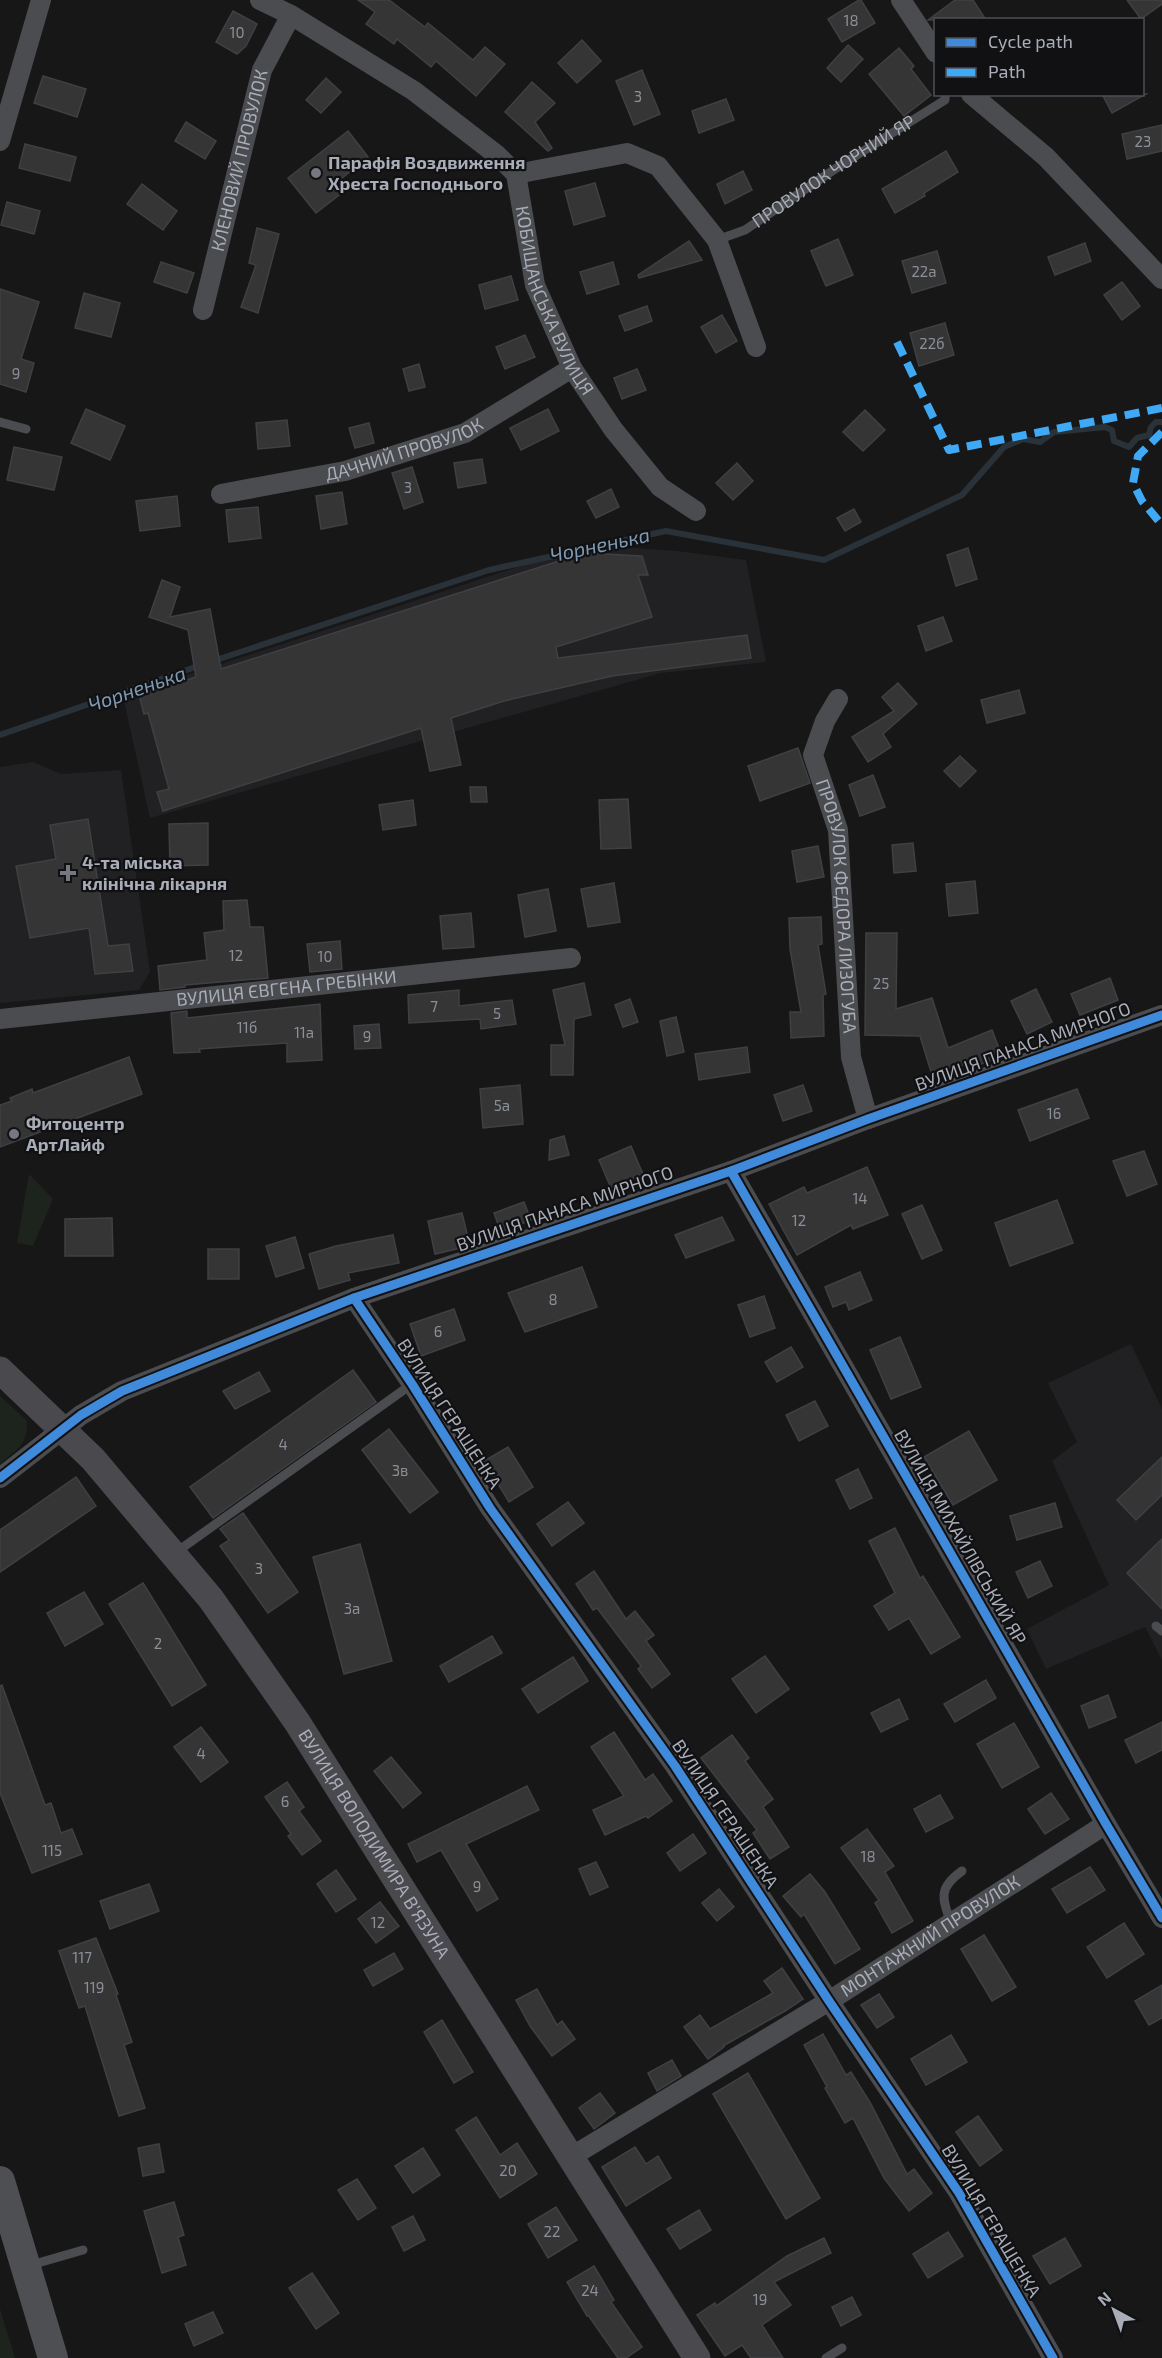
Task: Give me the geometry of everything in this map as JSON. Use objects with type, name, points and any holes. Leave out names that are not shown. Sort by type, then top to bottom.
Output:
[{"type":"main road","name":"ВУЛИЦЯ ВОЛОДИМИРА В'ЯЗУНА","points":[[0,1370],[93,1459],[211,1599],[297,1722],[569,2158],[697,2358]]},
{"type":"main road","points":[[0,2181],[53,2358]]},
{"type":"street","points":[[0,141],[41,0]]},
{"type":"street","points":[[260,0],[291,15],[414,91],[497,155],[516,174],[627,153],[658,166],[717,240],[756,348]]},
{"type":"street","points":[[901,0],[934,50]]},
{"type":"street","name":"КЛЕНОВИЙ ПРОВУЛОК","points":[[203,310],[262,70],[291,15]]},
{"type":"street","points":[[973,96],[1046,157],[1162,279]]},
{"type":"street","name":"КОБИЩАНСЬКА ВУЛИЦЯ","points":[[516,174],[535,285],[572,368],[613,429],[660,487],[696,511]]},
{"type":"street","name":"ДАЧНИЙ ПРОВУЛОК","points":[[221,494],[345,471],[465,433],[572,368]]},
{"type":"street","name":"ПРОВУЛОК ФЕДОРА ЛИЗОГУБА","points":[[838,699],[825,722],[813,755],[838,830],[851,1057],[868,1119]]},
{"type":"street","name":"ВУЛИЦЯ ЄВГЕНА ГРЕБІНКИ","points":[[0,1019],[571,958]]},
{"type":"street","name":"ВУЛИЦЯ ПАНАСА МИРНОГО","points":[[0,1478],[81,1415],[122,1391],[354,1298],[731,1171],[868,1119],[1162,1015]]},
{"type":"street","name":"ВУЛИЦЯ МИХАЙЛІВСЬКИЙ ЯР","points":[[731,1171],[1162,1918]]},
{"type":"street","name":"ВУЛИЦЯ ГЕРАЩЕНКА","points":[[354,1298],[412,1384],[489,1508],[675,1766],[829,2001],[959,2193],[1053,2358]]},
{"type":"street","name":"МОНТАЖНИЙ ПРОВУЛОК","points":[[569,2158],[829,2001],[1106,1824]]},
{"type":"lane","name":"ПРОВУЛОК ЧОРНИЙ ЯР","points":[[717,240],[745,230],[841,165],[945,100],[945,96]]},
{"type":"lane","points":[[0,422],[26,429]]},
{"type":"lane","points":[[174,1554],[412,1384]]},
{"type":"lane","points":[[951,1923],[942,1900],[949,1880],[962,1870]]},
{"type":"lane","points":[[26,2266],[83,2250]]},
{"type":"lane","points":[[826,2358],[842,2348]]},
{"type":"shaded area","points":[[585,545],[677,551],[746,560],[766,662],[661,673],[150,818],[123,696]]},
{"type":"shaded area","name":"4-та міська клінічна лікарня","points":[[33,762],[61,774],[121,770],[150,972],[139,990],[0,1003],[0,767]]},
{"type":"shaded area","points":[[29,1174],[53,1199],[33,1246],[17,1243]]},
{"type":"shaded area","points":[[1131,1344],[1162,1409],[1162,1660],[1145,1627],[1046,1669],[1027,1629],[1109,1585],[1052,1461],[1077,1442],[1048,1383]]},
{"type":"shaded area","points":[[0,1396],[27,1421],[27,1429],[20,1446],[0,1464]]},
{"type":"shaded area","points":[[0,2309],[15,2358],[0,2358]]},
{"type":"building","points":[[358,0],[389,0],[425,27],[428,23],[473,60],[485,47],[505,64],[476,96],[436,61],[431,67],[397,39],[394,44],[366,24],[375,12]]},
{"type":"building","points":[[859,0],[875,23],[842,42],[828,19]]},
{"type":"building","points":[[955,0],[973,0],[985,18],[934,18],[934,20],[928,20]]},
{"type":"building","points":[[1127,0],[1162,0],[1162,4],[1140,18]]},
{"type":"building","points":[[233,11],[257,24],[246,46],[237,54],[216,42]]},
{"type":"building","points":[[582,40],[601,61],[577,83],[558,63]]},
{"type":"building","points":[[848,45],[863,59],[841,82],[827,68]]},
{"type":"building","points":[[899,48],[914,66],[911,69],[931,95],[904,116],[869,74]]},
{"type":"building","points":[[642,70],[660,114],[634,125],[616,81]]},
{"type":"building","points":[[43,76],[86,89],[77,117],[34,103]]},
{"type":"building","points":[[326,78],[341,92],[321,113],[306,100]]},
{"type":"building","points":[[532,82],[555,103],[535,122],[552,148],[548,151],[505,112]]},
{"type":"building","points":[[1103,96],[1142,96],[1112,113]]},
{"type":"building","points":[[726,99],[734,120],[699,133],[692,111]]},
{"type":"building","points":[[186,122],[216,141],[205,159],[175,141]]},
{"type":"building","points":[[1162,125],[1162,151],[1127,159],[1122,134]]},
{"type":"building","name":"Парафія Воздвиження Хреста Господнього","points":[[348,131],[368,157],[341,179],[348,188],[316,213],[288,178]]},
{"type":"building","points":[[25,144],[76,157],[70,181],[19,168]]},
{"type":"building","points":[[946,151],[958,172],[924,193],[925,196],[895,213],[882,189]]},
{"type":"building","points":[[743,171],[752,190],[725,204],[717,184]]},
{"type":"building","points":[[595,183],[605,216],[574,225],[565,191]]},
{"type":"building","points":[[142,184],[177,211],[163,230],[127,204]]},
{"type":"building","points":[[7,202],[40,211],[34,234],[1,225]]},
{"type":"building","points":[[257,228],[279,234],[258,313],[241,307],[256,265],[249,263]]},
{"type":"building","points":[[838,239],[853,275],[826,286],[811,251]]},
{"type":"building","points":[[689,241],[702,260],[639,278],[638,275]]},
{"type":"building","points":[[1085,243],[1091,261],[1055,275],[1048,257]]},
{"type":"building","points":[[937,251],[946,283],[912,293],[902,261]]},
{"type":"building","points":[[161,262],[194,273],[187,293],[154,282]]},
{"type":"building","points":[[613,262],[619,284],[587,294],[580,272]]},
{"type":"building","points":[[511,276],[518,300],[485,309],[479,285]]},
{"type":"building","points":[[1122,282],[1140,306],[1122,320],[1104,295]]},
{"type":"building","points":[[0,289],[39,302],[21,359],[34,363],[26,392],[0,384]]},
{"type":"building","points":[[84,293],[120,303],[111,337],[75,328]]},
{"type":"building","points":[[647,306],[652,321],[625,331],[619,316]]},
{"type":"building","points":[[722,315],[737,341],[716,353],[701,327]]},
{"type":"building","points":[[945,323],[954,355],[919,366],[910,333]]},
{"type":"building","points":[[525,335],[535,357],[505,369],[496,347]]},
{"type":"building","points":[[419,364],[425,387],[409,391],[403,369]]},
{"type":"building","points":[[637,369],[646,390],[622,399],[614,378]]},
{"type":"building","points":[[86,409],[125,426],[110,460],[71,443]]},
{"type":"building","points":[[548,409],[559,431],[521,450],[510,428]]},
{"type":"building","points":[[865,410],[885,430],[863,451],[843,432]]},
{"type":"building","points":[[287,420],[290,446],[258,449],[256,423]]},
{"type":"building","points":[[369,423],[374,443],[355,448],[349,428]]},
{"type":"building","points":[[14,447],[62,457],[54,490],[7,480]]},
{"type":"building","points":[[482,459],[486,483],[458,488],[454,463]]},
{"type":"building","points":[[737,463],[753,481],[733,500],[716,483]]},
{"type":"building","points":[[412,467],[423,502],[404,509],[392,473]]},
{"type":"building","points":[[611,489],[619,507],[596,518],[587,501]]},
{"type":"building","points":[[342,492],[347,524],[321,529],[316,496]]},
{"type":"building","points":[[177,496],[180,526],[140,531],[136,501]]},
{"type":"building","points":[[258,507],[261,538],[229,542],[226,510]]},
{"type":"building","points":[[854,509],[861,522],[845,531],[837,518]]},
{"type":"building","points":[[968,548],[977,579],[956,586],[947,555]]},
{"type":"building","points":[[584,553],[642,556],[648,575],[638,575],[652,617],[556,647],[558,658],[747,635],[751,658],[612,676],[504,701],[451,718],[461,765],[430,771],[421,728],[163,811],[157,792],[169,789],[148,713],[144,714],[139,695],[196,677],[188,630],[149,617],[162,580],[180,587],[170,617],[210,609],[221,669]]},
{"type":"building","points":[[943,617],[952,641],[926,651],[918,626]]},
{"type":"building","points":[[898,683],[917,704],[883,734],[891,747],[868,762],[852,737],[894,711],[882,697]]},
{"type":"building","points":[[1019,690],[1025,713],[987,723],[981,700]]},
{"type":"building","points":[[798,748],[810,783],[760,801],[748,766]]},
{"type":"building","points":[[960,756],[976,771],[960,787],[944,771]]},
{"type":"building","points":[[873,775],[885,807],[860,816],[849,785]]},
{"type":"building","points":[[470,787],[486,787],[487,802],[471,802]]},
{"type":"building","points":[[628,799],[631,848],[601,849],[599,800]]},
{"type":"building","points":[[413,800],[416,825],[383,830],[379,805]]},
{"type":"building","points":[[88,819],[108,946],[129,944],[133,971],[95,974],[89,928],[30,938],[16,866],[56,859],[50,825]]},
{"type":"building","points":[[208,823],[208,865],[170,866],[169,824]]},
{"type":"building","points":[[913,843],[916,871],[894,873],[892,845]]},
{"type":"building","points":[[818,846],[824,877],[797,882],[792,851]]},
{"type":"building","points":[[975,881],[978,913],[949,916],[946,884]]},
{"type":"building","points":[[614,883],[620,922],[588,927],[581,889]]},
{"type":"building","points":[[548,889],[556,931],[525,937],[518,895]]},
{"type":"building","points":[[247,900],[250,927],[263,927],[268,978],[185,985],[185,987],[160,990],[158,966],[207,960],[204,933],[224,930],[223,901]]},
{"type":"building","points":[[471,913],[474,947],[443,949],[440,916]]},
{"type":"building","points":[[821,917],[822,944],[818,945],[826,994],[823,995],[824,1036],[791,1038],[790,1012],[801,1012],[790,949],[789,918]]},
{"type":"building","points":[[866,933],[897,933],[896,1009],[932,998],[948,1048],[992,1030],[1002,1056],[971,1068],[969,1063],[932,1075],[920,1036],[865,1035]]},
{"type":"building","points":[[340,941],[342,969],[310,972],[307,944]]},
{"type":"building","points":[[1110,978],[1118,1000],[1080,1015],[1071,994]]},
{"type":"building","points":[[584,983],[591,1015],[574,1019],[573,1075],[551,1075],[551,1045],[565,1045],[553,990]]},
{"type":"building","points":[[1036,989],[1052,1022],[1027,1034],[1011,1001]]},
{"type":"building","points":[[459,990],[459,1006],[512,1000],[516,1024],[481,1029],[480,1019],[409,1023],[408,995]]},
{"type":"building","points":[[630,999],[638,1022],[623,1027],[615,1005]]},
{"type":"building","points":[[320,1004],[322,1060],[287,1062],[287,1043],[174,1053],[171,1013],[187,1011],[187,1018]]},
{"type":"building","points":[[676,1017],[684,1052],[667,1056],[660,1021]]},
{"type":"building","points":[[379,1024],[381,1048],[355,1049],[354,1026]]},
{"type":"building","points":[[747,1047],[750,1072],[699,1080],[695,1054]]},
{"type":"building","points":[[129,1057],[142,1094],[0,1147],[0,1105],[12,1101],[10,1098],[32,1089],[33,1093]]},
{"type":"building","points":[[520,1085],[523,1124],[483,1128],[480,1089]]},
{"type":"building","points":[[803,1085],[812,1111],[783,1121],[774,1095]]},
{"type":"building","points":[[1077,1089],[1089,1118],[1030,1141],[1018,1110]]},
{"type":"building","points":[[564,1136],[569,1155],[549,1160],[550,1140]]},
{"type":"building","points":[[631,1146],[643,1174],[611,1188],[599,1160]]},
{"type":"building","points":[[1144,1151],[1157,1184],[1127,1196],[1113,1161]]},
{"type":"building","points":[[867,1167],[888,1215],[853,1229],[851,1225],[797,1255],[769,1204],[804,1187],[807,1193]]},
{"type":"building","points":[[1057,1200],[1073,1243],[1010,1266],[995,1223]]},
{"type":"building","points":[[524,1202],[531,1220],[501,1232],[494,1213]]},
{"type":"building","points":[[922,1205],[942,1250],[922,1259],[902,1214]]},
{"type":"building","points":[[462,1213],[470,1246],[435,1254],[428,1221]]},
{"type":"building","points":[[722,1217],[734,1240],[686,1258],[675,1235]]},
{"type":"building","points":[[112,1218],[113,1256],[65,1256],[65,1219]]},
{"type":"building","points":[[393,1235],[399,1263],[348,1273],[350,1280],[319,1289],[309,1254],[336,1246]]},
{"type":"building","points":[[295,1237],[304,1268],[276,1277],[266,1246]]},
{"type":"building","points":[[208,1249],[239,1249],[239,1279],[208,1279]]},
{"type":"building","points":[[582,1267],[597,1307],[525,1332],[508,1293]]},
{"type":"building","points":[[860,1272],[872,1300],[849,1310],[846,1302],[833,1307],[825,1287]]},
{"type":"building","points":[[764,1296],[775,1328],[750,1337],[738,1305]]},
{"type":"building","points":[[454,1309],[465,1340],[421,1356],[410,1324]]},
{"type":"building","points":[[900,1337],[921,1387],[891,1399],[870,1350]]},
{"type":"building","points":[[791,1347],[803,1367],[777,1382],[765,1362]]},
{"type":"building","points":[[353,1370],[376,1402],[213,1518],[190,1487]]},
{"type":"building","points":[[259,1372],[270,1391],[235,1409],[223,1391]]},
{"type":"building","points":[[815,1401],[828,1426],[799,1441],[786,1415]]},
{"type":"building","points":[[389,1429],[438,1492],[410,1513],[362,1450]]},
{"type":"building","points":[[969,1431],[997,1480],[953,1505],[924,1457]]},
{"type":"building","points":[[508,1447],[533,1487],[509,1502],[484,1461]]},
{"type":"building","points":[[1162,1457],[1162,1495],[1136,1520],[1117,1500]]},
{"type":"building","points":[[858,1469],[872,1498],[850,1509],[836,1480]]},
{"type":"building","points":[[76,1477],[96,1506],[0,1572],[0,1530]]},
{"type":"building","points":[[568,1502],[584,1523],[552,1546],[537,1524]]},
{"type":"building","points":[[1055,1503],[1062,1527],[1017,1540],[1010,1516]]},
{"type":"building","points":[[243,1513],[298,1592],[268,1613],[220,1546],[229,1540],[220,1529]]},
{"type":"building","points":[[895,1528],[920,1578],[923,1576],[960,1637],[931,1654],[909,1618],[889,1630],[874,1606],[895,1593],[869,1541]]},
{"type":"building","points":[[1162,1539],[1162,1609],[1127,1573]]},
{"type":"building","points":[[360,1544],[392,1661],[344,1674],[313,1557]]},
{"type":"building","points":[[1040,1561],[1052,1586],[1028,1598],[1016,1572]]},
{"type":"building","points":[[594,1571],[626,1619],[635,1611],[654,1635],[646,1641],[670,1674],[652,1688],[638,1669],[641,1666],[597,1608],[593,1610],[576,1584]]},
{"type":"building","points":[[143,1583],[206,1685],[172,1706],[109,1604]]},
{"type":"building","points":[[84,1592],[103,1624],[65,1646],[47,1613]]},
{"type":"building","points":[[492,1636],[502,1653],[449,1682],[440,1666]]},
{"type":"building","points":[[765,1656],[789,1689],[756,1713],[732,1679]]},
{"type":"building","points":[[573,1657],[588,1681],[538,1713],[522,1689]]},
{"type":"building","points":[[986,1680],[996,1698],[955,1722],[944,1704]]},
{"type":"building","points":[[2,1685],[45,1805],[51,1803],[61,1833],[72,1829],[82,1854],[32,1873],[0,1793],[0,1686]]},
{"type":"building","points":[[1108,1695],[1116,1717],[1089,1728],[1081,1706]]},
{"type":"building","points":[[899,1699],[908,1719],[881,1732],[871,1713]]},
{"type":"building","points":[[1162,1722],[1162,1750],[1136,1763],[1125,1740]]},
{"type":"building","points":[[1014,1723],[1039,1767],[1002,1788],[977,1744]]},
{"type":"building","points":[[201,1727],[228,1762],[201,1782],[174,1747]]},
{"type":"building","points":[[614,1732],[645,1780],[653,1774],[672,1801],[648,1818],[646,1816],[605,1835],[593,1810],[624,1796],[591,1747]]},
{"type":"building","points":[[732,1735],[749,1758],[745,1761],[773,1799],[763,1807],[789,1847],[770,1859],[753,1833],[757,1830],[701,1758]]},
{"type":"building","points":[[391,1757],[421,1793],[403,1808],[374,1771]]},
{"type":"building","points":[[287,1782],[304,1807],[299,1811],[321,1841],[302,1855],[288,1836],[291,1834],[265,1797]]},
{"type":"building","points":[[527,1786],[539,1810],[466,1844],[498,1899],[477,1911],[441,1850],[417,1862],[408,1844]]},
{"type":"building","points":[[1051,1793],[1069,1819],[1045,1834],[1028,1809]]},
{"type":"building","points":[[940,1795],[953,1818],[926,1832],[914,1809]]},
{"type":"building","points":[[867,1829],[894,1866],[885,1872],[913,1921],[892,1933],[875,1903],[879,1900],[841,1848]]},
{"type":"building","points":[[693,1834],[706,1853],[680,1871],[667,1853]]},
{"type":"building","points":[[596,1862],[608,1887],[590,1895],[579,1869]]},
{"type":"building","points":[[1090,1867],[1105,1890],[1067,1913],[1052,1889]]},
{"type":"building","points":[[336,1870],[356,1899],[336,1912],[317,1884]]},
{"type":"building","points":[[810,1874],[825,1892],[860,1949],[835,1964],[804,1914],[801,1917],[783,1896]]},
{"type":"building","points":[[149,1884],[159,1911],[110,1929],[100,1901]]},
{"type":"building","points":[[719,1889],[734,1907],[717,1921],[702,1903]]},
{"type":"building","points":[[380,1902],[399,1926],[376,1943],[358,1919]]},
{"type":"building","points":[[1124,1923],[1144,1954],[1107,1978],[1087,1947]]},
{"type":"building","points":[[984,1935],[1016,1987],[992,2001],[961,1949]]},
{"type":"building","points":[[96,1938],[118,1994],[116,1995],[132,2042],[124,2045],[145,2108],[119,2116],[85,2006],[79,2008],[59,1951]]},
{"type":"building","points":[[394,1953],[403,1969],[373,1986],[364,1970]]},
{"type":"building","points":[[782,1968],[803,1999],[723,2046],[708,2059],[684,2027],[700,2015],[710,2029],[773,1993],[764,1981]]},
{"type":"building","points":[[1162,1985],[1162,2018],[1149,2025],[1135,2001]]},
{"type":"building","points":[[537,1989],[557,2025],[562,2021],[575,2039],[552,2056],[530,2026],[516,2000]]},
{"type":"building","points":[[879,1994],[894,2017],[877,2028],[861,2005]]},
{"type":"building","points":[[442,2020],[473,2072],[454,2083],[424,2032]]},
{"type":"building","points":[[823,2034],[846,2075],[851,2072],[871,2104],[907,2174],[914,2169],[932,2193],[909,2211],[884,2178],[853,2118],[845,2123],[804,2045]]},
{"type":"building","points":[[951,2035],[967,2062],[926,2085],[911,2059]]},
{"type":"building","points":[[672,2060],[681,2076],[657,2091],[648,2073]]},
{"type":"building","points":[[748,2073],[820,2198],[786,2219],[713,2094]]},
{"type":"building","points":[[600,2093],[615,2113],[594,2129],[579,2108]]},
{"type":"building","points":[[978,2116],[1002,2150],[980,2166],[956,2132]]},
{"type":"building","points":[[476,2117],[500,2155],[517,2143],[537,2174],[500,2198],[456,2130]]},
{"type":"building","points":[[159,2144],[164,2172],[143,2176],[138,2148]]},
{"type":"building","points":[[635,2147],[646,2164],[658,2156],[671,2178],[626,2206],[602,2167]]},
{"type":"building","points":[[423,2148],[440,2175],[413,2193],[395,2166]]},
{"type":"building","points":[[357,2179],[376,2208],[358,2220],[338,2190]]},
{"type":"building","points":[[174,2202],[184,2235],[178,2237],[186,2265],[162,2273],[144,2211]]},
{"type":"building","points":[[556,2207],[577,2240],[548,2258],[528,2224]]},
{"type":"building","points":[[699,2210],[711,2230],[680,2249],[667,2229]]},
{"type":"building","points":[[413,2216],[425,2240],[404,2251],[392,2227]]},
{"type":"building","points":[[948,2232],[963,2256],[928,2278],[913,2254]]},
{"type":"building","points":[[824,2238],[831,2253],[774,2282],[791,2305],[762,2325],[783,2358],[751,2358],[742,2345],[725,2356],[697,2315],[715,2303],[716,2306],[787,2256]]},
{"type":"building","points":[[1065,2238],[1081,2266],[1050,2284],[1033,2256]]},
{"type":"building","points":[[594,2266],[614,2300],[611,2302],[642,2347],[626,2358],[618,2358],[587,2316],[567,2282]]},
{"type":"building","points":[[312,2273],[339,2313],[316,2329],[289,2288]]},
{"type":"building","points":[[852,2297],[861,2315],[841,2326],[832,2307]]},
{"type":"building","points":[[213,2312],[223,2333],[194,2346],[185,2324]]},
{"type":"waterway","name":"Чорненька","points":[[213,661],[489,570],[666,531],[824,560],[962,495],[1004,447],[1023,439],[1040,442],[1054,432],[1105,427],[1112,430],[1114,441],[1129,447],[1137,438],[1149,435],[1151,427],[1156,422],[1162,422]]},
{"type":"waterway","name":"Чорненька","points":[[0,735],[201,665]]},
{"type":"marked path","points":[[897,342],[949,450],[1162,408]]},
{"type":"marked path","points":[[1162,432],[1138,456],[1133,483],[1142,501],[1162,525]]},
{"type":"cycle path","points":[[0,1478],[81,1415],[122,1391],[354,1298],[731,1171],[868,1119],[1162,1015]]},
{"type":"cycle path","points":[[731,1171],[1162,1918]]},
{"type":"cycle path","points":[[354,1298],[412,1384],[490,1508],[675,1766],[829,2001],[959,2193],[1053,2358]]},
{"type":"place","name":"Парафія Воздвиження Хреста Господнього","points":[[316,173]]},
{"type":"place","name":"4-та міська клінічна лікарня","points":[[68,873]]},
{"type":"place","name":"Фитоцентр АртЛайф","points":[[14,1134]]}]
